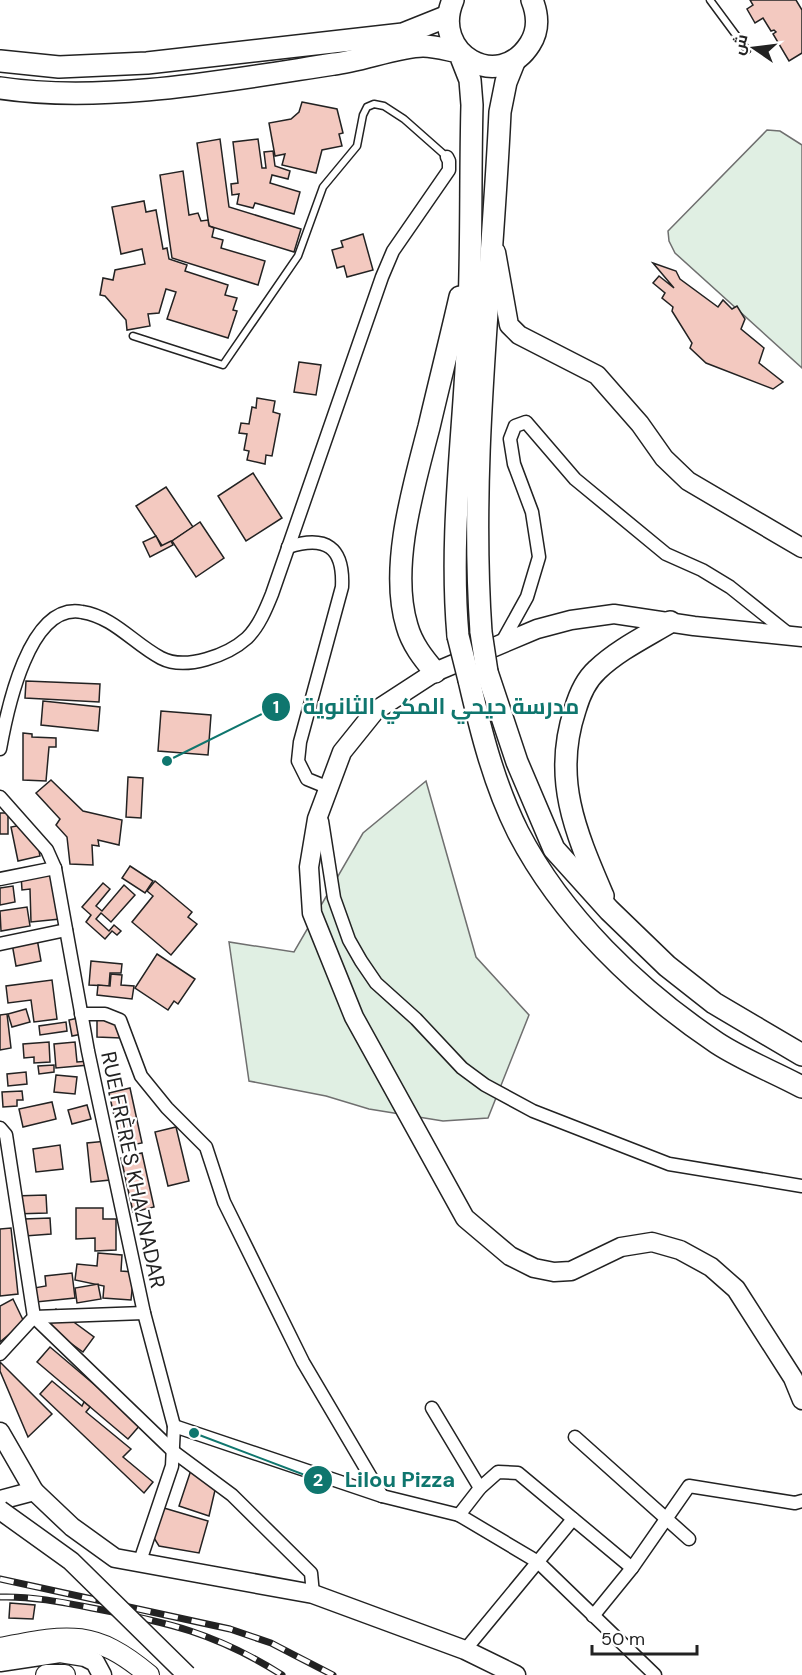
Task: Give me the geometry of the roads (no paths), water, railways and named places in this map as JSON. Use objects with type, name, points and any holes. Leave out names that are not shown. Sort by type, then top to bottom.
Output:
[{"type":"highway","points":[[532,0],[537,24],[534,38],[526,51],[514,62],[500,112],[492,226],[478,455],[478,590],[482,632],[478,676],[482,737],[501,792],[519,832],[561,898],[588,930],[627,972],[718,1044],[802,1087]]},
{"type":"highway","points":[[0,61],[59,67],[147,63],[403,34],[450,8],[451,39],[470,80],[472,105],[468,332],[459,445],[455,544],[458,636],[517,762],[554,849],[609,910],[667,966],[714,1003],[802,1055]]},
{"type":"highway","points":[[0,88],[27,92],[90,93],[213,82],[344,63],[422,46],[459,52],[471,61],[485,66],[514,62]]},
{"type":"highway","points":[[435,672],[419,653],[407,626],[402,603],[401,570],[419,466],[469,259]]},
{"type":"highway","points":[[609,910],[576,833],[566,789],[564,763],[569,727],[580,694],[595,671],[620,652],[670,622]]},
{"type":"main road","points":[[492,226],[509,325],[519,335],[538,347],[577,362],[597,375],[639,424],[664,458],[688,481],[802,548]]},
{"type":"main road","points":[[797,636],[614,614],[571,620],[501,644],[435,672],[375,711],[342,752],[320,811],[309,867],[312,912],[354,1017],[465,1218],[510,1256],[534,1268],[554,1272],[571,1271],[621,1247],[651,1242],[680,1250],[711,1267],[736,1289],[793,1378],[802,1400]]},
{"type":"main road","points":[[0,1432],[34,1491],[91,1542],[115,1557],[139,1564],[313,1594],[465,1650],[516,1675]]},
{"type":"main road","points":[[0,1500],[34,1491]]},
{"type":"main road","points":[[0,1510],[71,1561],[187,1675]]},
{"type":"main road","points":[[3,1657],[56,1637],[83,1638],[117,1651],[149,1675]]},
{"type":"main road","points":[[3,1657],[69,1654],[95,1662],[102,1675]]},
{"type":"main road","points":[[46,1675],[65,1675]]},
{"type":"street","points":[[0,749],[6,712],[30,649],[49,620],[65,611],[83,612],[105,619],[162,659],[182,662],[203,660],[224,653],[247,638],[262,618],[382,277],[393,251],[449,170],[447,157]]},
{"type":"street","points":[[501,644],[527,597],[539,557],[532,512],[514,464],[510,439],[515,426],[526,422],[575,479],[657,547],[730,587],[797,636]]},
{"type":"street","points":[[288,547],[319,542],[334,550],[343,565],[342,588],[300,742],[298,761],[307,779],[329,789]]},
{"type":"street","name":"RUE FRÈRES KHAZNADAR","points":[[0,797],[47,850],[55,868],[81,1014],[144,1313],[174,1426],[174,1452],[169,1478],[139,1564]]},
{"type":"street","points":[[320,811],[325,857],[334,898],[349,940],[376,983],[416,1019],[462,1068],[485,1085],[533,1111],[669,1164],[802,1186]]},
{"type":"street","points":[[0,879],[55,868]]},
{"type":"street","points":[[0,944],[66,930]]},
{"type":"street","points":[[81,1014],[113,1016],[120,1020],[141,1076],[167,1108],[206,1147],[224,1202],[298,1351],[382,1496]]},
{"type":"street","points":[[2,1134],[34,1317],[174,1452],[232,1495],[310,1573],[313,1594]]},
{"type":"street","points":[[0,1354],[34,1317],[144,1313]]},
{"type":"street","points":[[432,1408],[480,1488]]},
{"type":"street","points":[[174,1426],[382,1496],[459,1515],[538,1562],[655,1675]]},
{"type":"street","points":[[575,1437],[689,1539]]},
{"type":"street","points":[[459,1515],[480,1488],[498,1472],[518,1473],[632,1568]]},
{"type":"street","points":[[593,1616],[632,1568],[689,1486],[795,1503],[802,1501]]},
{"type":"street","points":[[465,1650],[573,1519]]},
{"type":"lane","points":[[710,0],[747,50]]},
{"type":"lane","points":[[133,336],[224,365],[298,256],[323,187],[357,146],[363,115],[367,107],[374,104],[384,106],[404,119],[447,157]]},
{"type":"railway","points":[[0,1579],[230,1629],[271,1643],[333,1675]]},
{"type":"railway","points":[[0,1597],[23,1597],[58,1602],[168,1624],[213,1639],[282,1675]]},
{"type":"place","name":"مدرسة حيحي المكي الثانوية","points":[[167,761]]},
{"type":"place","name":"Lilou Pizza","points":[[194,1433]]}]
